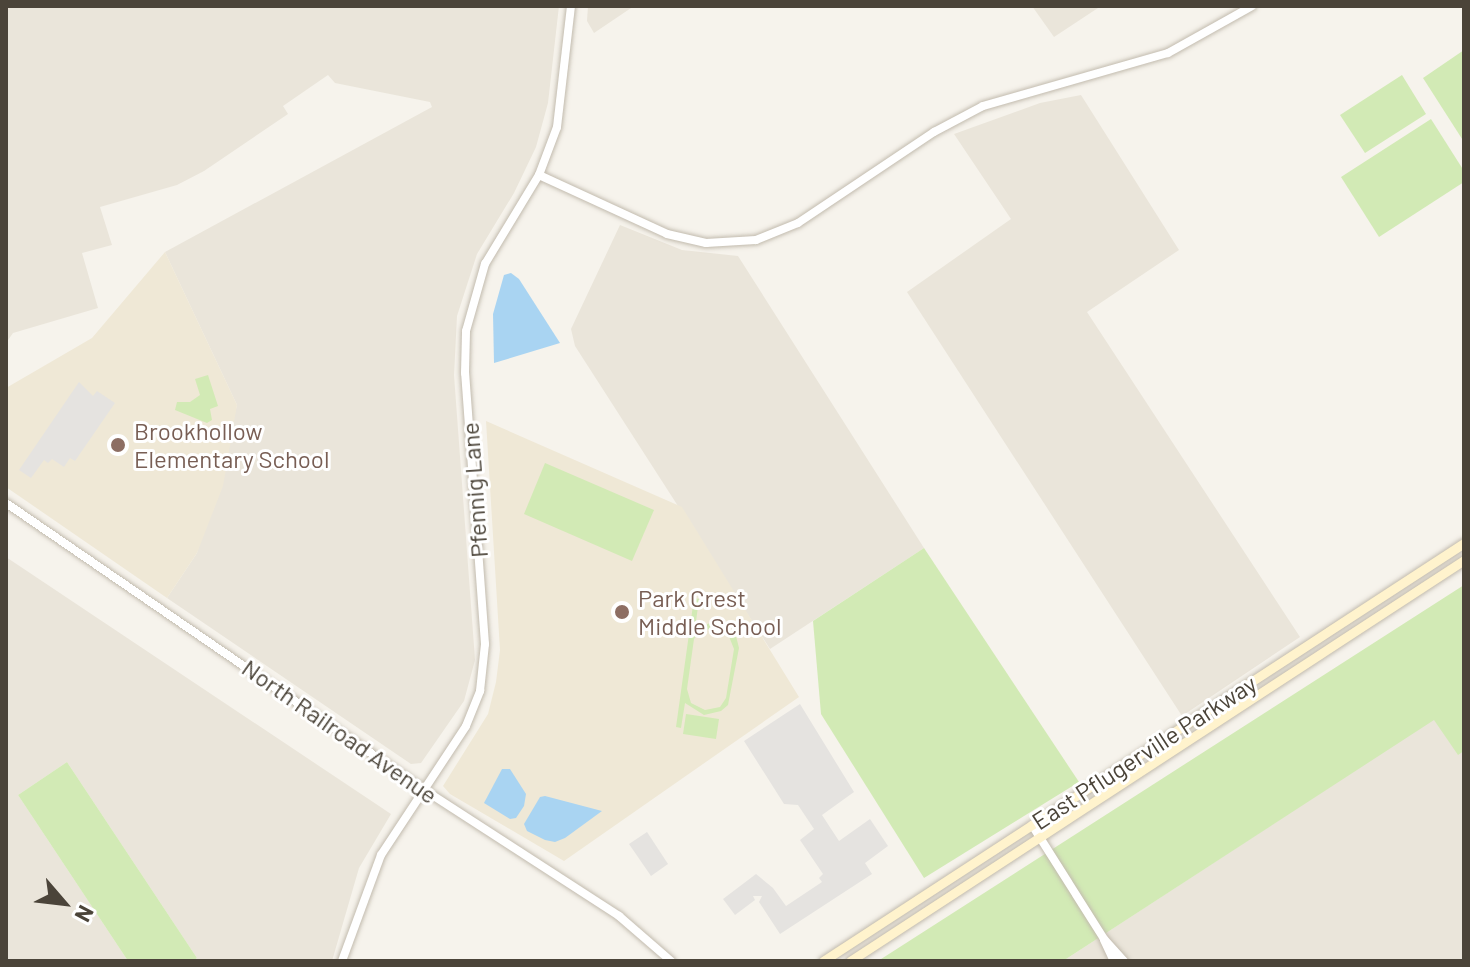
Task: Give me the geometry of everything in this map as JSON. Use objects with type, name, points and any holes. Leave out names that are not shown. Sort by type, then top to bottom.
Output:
[{"type":"main road","name":"East Pflugerville Parkway","points":[[823,961],[1464,543]]},
{"type":"main road","name":"East Pflugerville Parkway","points":[[850,961],[1464,560]]},
{"type":"street","name":"Pfennig Lane","points":[[342,961],[381,855],[466,726],[480,691],[484,668],[465,373],[470,310],[485,264],[539,175],[561,110],[571,6]]},
{"type":"street","points":[[539,175],[667,234],[706,243],[756,240],[798,223],[934,132],[983,106],[1168,53],[1252,6]]},
{"type":"street","name":"North Railroad Avenue","points":[[6,503],[423,789],[619,916],[671,961]]},
{"type":"street","points":[[1032,825],[1104,939],[1114,961]]},
{"type":"street","points":[[1104,939],[1124,961]]},
{"type":"shaded area","points":[[6,6],[559,6],[548,103],[536,147],[514,193],[477,254],[457,316],[454,375],[475,660],[464,701],[421,763],[411,764],[167,598],[197,553],[237,405],[165,252],[432,107],[430,102],[335,83],[328,75],[283,106],[288,114],[204,171],[177,185],[100,207],[112,245],[82,253],[98,308],[13,333],[6,343]]},
{"type":"shaded area","points":[[588,6],[634,6],[594,33],[587,21]]},
{"type":"shaded area","points":[[1032,6],[1101,6],[1054,37]]},
{"type":"shaded area","points":[[1081,95],[1179,250],[1087,312],[1300,637],[1182,716],[907,292],[1011,219],[954,134],[1040,103]]},
{"type":"shaded area","points":[[620,225],[682,250],[738,256],[924,548],[770,649],[575,346],[571,329]]},
{"type":"shaded area","name":"Brookhollow Elementary School","points":[[165,252],[237,405],[223,486],[197,553],[167,598],[6,487],[6,388],[92,338]]},
{"type":"shaded area","points":[[79,382],[93,396],[97,391],[115,403],[75,461],[70,458],[64,467],[52,459],[48,463],[44,460],[31,478],[19,470]]},
{"type":"shaded area","name":"Park Crest Middle School","points":[[486,421],[682,507],[799,697],[564,861],[450,794],[443,786],[488,714],[500,650]]},
{"type":"shaded area","points":[[6,557],[391,814],[359,868],[332,961],[193,961],[197,958],[67,762],[18,795],[128,961],[6,961]]},
{"type":"shaded area","points":[[800,704],[854,792],[822,815],[839,841],[870,819],[888,846],[865,863],[872,874],[780,934],[759,902],[762,896],[753,896],[755,900],[735,915],[723,899],[756,874],[773,888],[786,906],[822,882],[819,878],[823,874],[800,840],[814,829],[798,805],[784,804],[744,741]]},
{"type":"shaded area","points":[[1434,719],[1458,754],[1464,751],[1464,961],[1063,961]]},
{"type":"shaded area","points":[[647,832],[668,864],[651,876],[629,844]]},
{"type":"green space","points":[[1464,50],[1464,142],[1423,78]]},
{"type":"green space","points":[[1402,75],[1426,114],[1365,153],[1340,115]]},
{"type":"green space","points":[[1431,119],[1464,171],[1464,182],[1379,237],[1341,177]]},
{"type":"green space","points":[[208,375],[218,406],[210,409],[212,420],[207,423],[175,410],[177,402],[190,402],[200,395],[195,379]]},
{"type":"green space","points":[[545,463],[654,510],[632,561],[524,514]]},
{"type":"green space","points":[[924,548],[1079,782],[924,878],[821,714],[813,621]]},
{"type":"green space","points":[[1464,585],[1464,751],[1458,755],[1434,720],[1063,961],[878,961]]},
{"type":"green space","points":[[694,598],[699,599],[695,629],[710,623],[725,625],[736,636],[739,648],[728,705],[721,711],[704,715],[685,703],[681,728],[676,727]],"holes":[[[714,628],[728,634],[734,649],[726,698],[720,707],[705,710],[691,703],[687,689],[694,639],[701,631]]]},
{"type":"green space","points":[[686,714],[719,719],[716,739],[683,734]]},
{"type":"green space","points":[[67,762],[197,958],[193,961],[128,961],[18,795]]},
{"type":"water","points":[[511,273],[519,279],[560,343],[494,363],[493,314],[504,275]]},
{"type":"water","points":[[502,769],[510,769],[526,794],[524,806],[516,818],[510,819],[484,803]]},
{"type":"water","points":[[540,797],[602,811],[565,838],[555,842],[545,840],[527,831],[524,824]]},
{"type":"place","name":"Brookhollow Elementary School","points":[[118,445]]},
{"type":"place","name":"Park Crest Middle School","points":[[622,612]]}]
